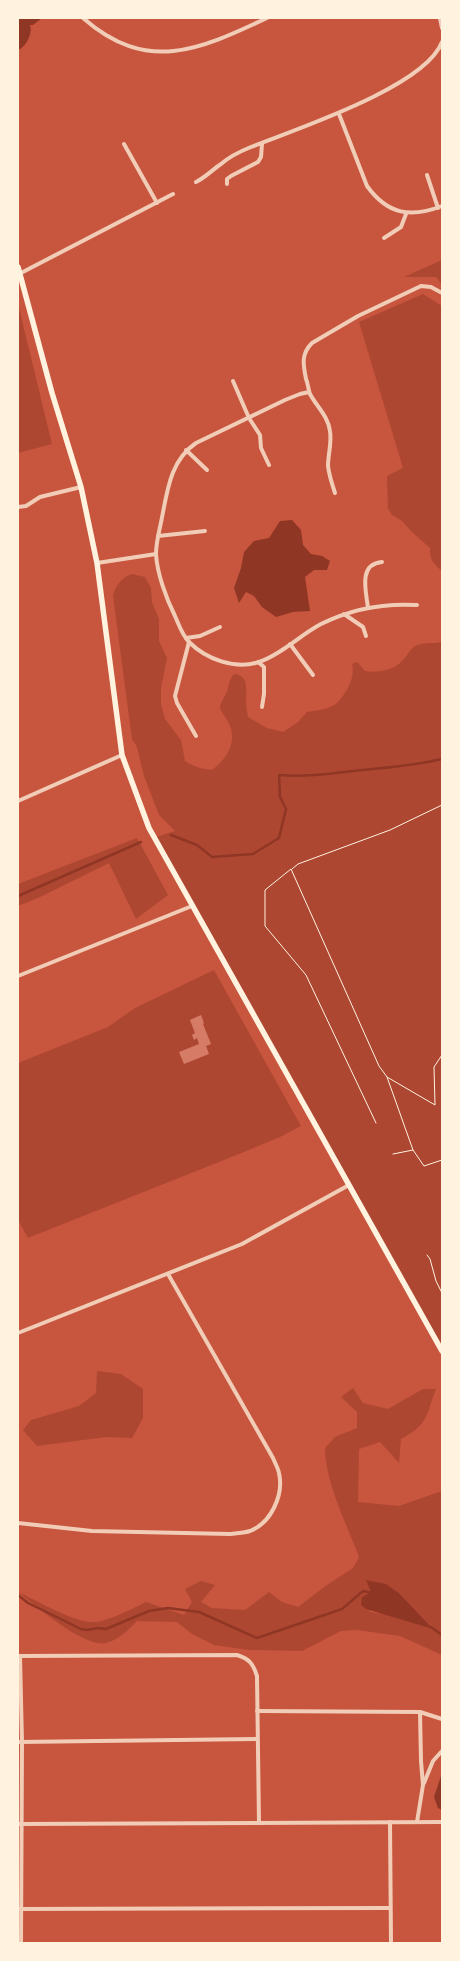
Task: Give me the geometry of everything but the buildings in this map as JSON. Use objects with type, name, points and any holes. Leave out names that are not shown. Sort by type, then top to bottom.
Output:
[{"type":"main road","points":[[18,267],[52,393],[81,487],[97,563],[122,755],[149,828],[442,1351]]},
{"type":"street","points":[[83,18],[107,36],[128,46],[169,52],[202,46],[267,18]]},
{"type":"street","points":[[440,18],[442,28]]},
{"type":"street","points":[[196,182],[226,160],[252,147],[339,114],[388,88],[427,65],[439,51],[442,42]]},
{"type":"street","points":[[339,114],[368,186],[373,194],[386,204],[406,214],[440,207],[427,175]]},
{"type":"street","points":[[124,144],[157,203]]},
{"type":"street","points":[[227,184],[227,179],[231,176],[258,162],[261,157],[262,144]]},
{"type":"street","points":[[19,274],[173,194]]},
{"type":"street","points":[[384,238],[401,227],[406,214]]},
{"type":"street","points":[[335,492],[330,480],[328,465],[331,446],[330,431],[327,419],[309,392],[303,357],[306,349],[312,343],[374,308],[420,286],[436,289],[442,293]]},
{"type":"street","points":[[233,381],[249,418],[260,435],[261,448],[269,465]]},
{"type":"street","points":[[309,392],[292,397],[196,443],[186,450],[179,459],[171,475],[156,554],[167,598],[186,638],[204,654],[226,662],[248,664],[258,662],[320,624],[344,614],[368,608],[398,604],[417,604]]},
{"type":"street","points":[[186,450],[207,470]]},
{"type":"street","points":[[18,507],[26,506],[40,497],[81,487]]},
{"type":"street","points":[[158,536],[205,530]]},
{"type":"street","points":[[97,563],[156,554]]},
{"type":"street","points":[[368,608],[366,571],[371,565],[382,562]]},
{"type":"street","points":[[344,614],[363,627],[366,636]]},
{"type":"street","points":[[186,638],[200,636],[220,627]]},
{"type":"street","points":[[189,642],[175,696],[196,736]]},
{"type":"street","points":[[290,644],[313,675]]},
{"type":"street","points":[[258,662],[264,667],[262,707]]},
{"type":"street","points":[[18,801],[122,755]]},
{"type":"street","points":[[18,976],[192,906]]},
{"type":"street","points":[[18,1334],[242,1244],[350,1185]]},
{"type":"street","points":[[18,1523],[92,1532],[230,1534],[250,1531],[263,1523],[272,1511],[278,1499],[280,1487],[279,1472],[276,1465],[168,1274]]},
{"type":"street","points":[[21,1944],[19,1909],[19,1656],[237,1655],[248,1659],[254,1665],[257,1676],[258,1823]]},
{"type":"street","points":[[257,1711],[420,1712],[442,1719]]},
{"type":"street","points":[[420,1712],[423,1785]]},
{"type":"street","points":[[20,1742],[257,1740]]},
{"type":"street","points":[[417,1822],[423,1785],[433,1761],[442,1751]]},
{"type":"street","points":[[390,1822],[391,1944]]},
{"type":"street","points":[[19,1824],[442,1822]]},
{"type":"street","points":[[19,1909],[390,1908]]},
{"type":"path","points":[[376,1123],[306,975],[266,926],[265,890],[298,864],[390,830],[442,805]]},
{"type":"path","points":[[291,869],[379,1066],[387,1077],[413,1150],[424,1166],[442,1160]]},
{"type":"path","points":[[387,1077],[435,1105],[434,1067],[442,1056]]},
{"type":"path","points":[[393,1154],[413,1150]]},
{"type":"path","points":[[428,1255],[442,1293]]},
{"type":"shaded area","points":[[18,18],[42,18],[33,25],[30,25],[31,32],[28,39],[24,46],[18,50]]},
{"type":"shaded area","points":[[442,260],[442,285],[436,277],[404,277]]},
{"type":"shaded area","points":[[423,294],[442,306],[442,571],[433,561],[430,555],[430,548],[402,521],[392,515],[388,509],[387,476],[403,468],[359,322]]},
{"type":"shaded area","points":[[18,304],[52,444],[18,453]]},
{"type":"shaded area","points":[[292,520],[301,530],[303,545],[311,554],[322,556],[330,561],[327,570],[314,570],[305,577],[310,611],[293,612],[276,617],[262,607],[254,596],[246,592],[239,603],[234,588],[244,552],[254,541],[269,538],[280,521]]},
{"type":"shaded area","points":[[132,574],[145,577],[151,588],[152,602],[159,619],[159,641],[167,658],[161,688],[161,704],[165,719],[181,740],[185,761],[202,768],[212,770],[223,760],[230,748],[232,734],[220,706],[234,674],[242,677],[246,684],[248,717],[267,728],[283,732],[298,722],[307,712],[327,708],[337,703],[344,695],[351,680],[353,674],[352,664],[357,662],[365,671],[385,670],[398,664],[415,646],[442,642],[442,1351],[153,838],[175,831],[159,815],[144,776],[137,747],[132,739],[113,596],[120,582]]},
{"type":"shaded area","points":[[137,838],[168,895],[136,919],[109,863],[18,906],[18,884]]},
{"type":"shaded area","points":[[214,970],[301,1126],[239,1154],[28,1238],[18,1220],[18,1063],[108,1027],[135,1008]]},
{"type":"shaded area","points":[[97,1371],[121,1374],[143,1389],[143,1418],[132,1438],[106,1437],[37,1446],[23,1430],[31,1420],[79,1406],[96,1393]]},
{"type":"shaded area","points":[[353,1388],[363,1403],[388,1409],[423,1389],[436,1389],[425,1419],[417,1429],[401,1439],[399,1463],[380,1442],[359,1449],[358,1502],[399,1506],[442,1491],[442,1655],[400,1636],[357,1630],[341,1631],[302,1651],[249,1650],[214,1645],[192,1634],[177,1622],[137,1621],[115,1640],[97,1643],[85,1639],[60,1624],[18,1592],[65,1615],[92,1622],[112,1618],[146,1602],[184,1615],[192,1602],[185,1589],[201,1581],[215,1585],[201,1602],[212,1608],[245,1610],[269,1592],[282,1602],[298,1607],[353,1568],[359,1557],[333,1489],[326,1461],[325,1448],[335,1437],[357,1428],[357,1412],[341,1397]],"holes":[[[367,1581],[386,1584],[399,1593],[432,1628],[391,1615],[370,1612],[362,1597],[371,1592]]]},
{"type":"shaded area","points":[[366,1580],[386,1584],[399,1593],[433,1629],[366,1609],[361,1605],[362,1597],[371,1592]]},
{"type":"shaded area","points":[[442,1773],[442,1810],[438,1808],[434,1797]]},
{"type":"waterway","points":[[171,835],[197,845],[212,857],[253,854],[279,838],[286,809],[280,797],[279,775],[325,774],[409,765],[442,759]]},
{"type":"waterway","points":[[18,896],[141,842]]},
{"type":"waterway","points":[[18,1595],[28,1603],[81,1629],[106,1629],[149,1611],[168,1608],[199,1612],[257,1638],[342,1609],[363,1591],[373,1593]]},
{"type":"waterway","points":[[431,1627],[442,1635]]}]
